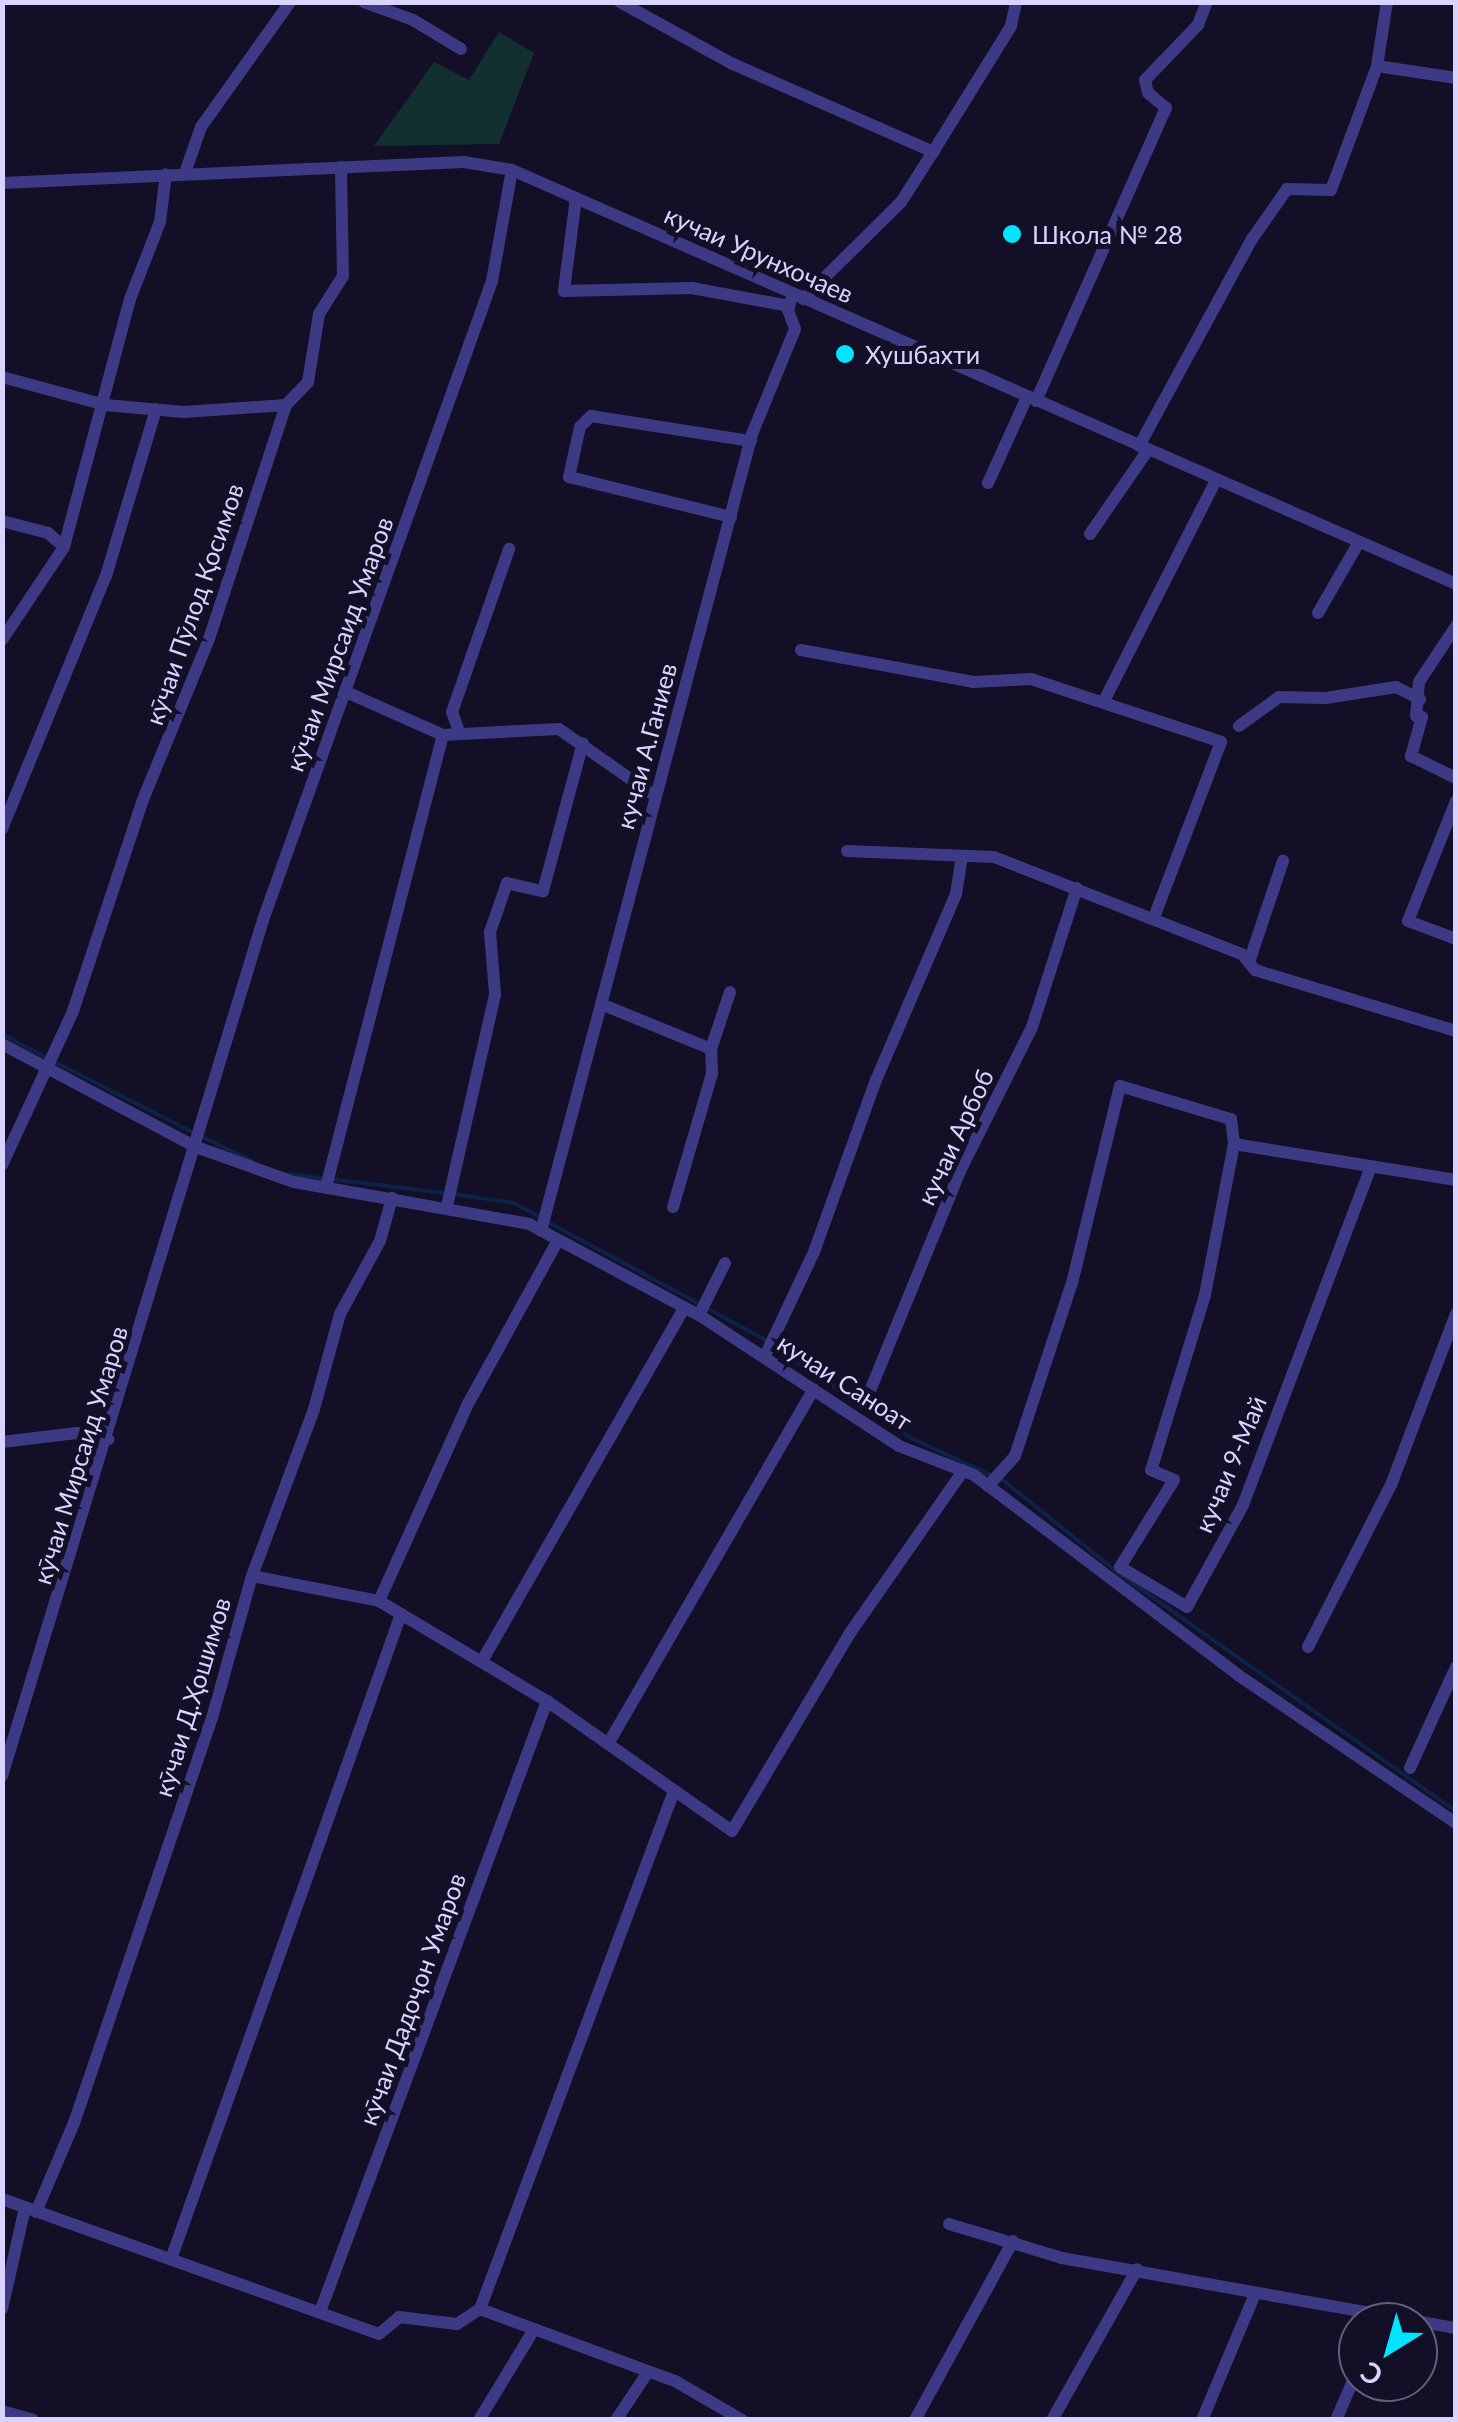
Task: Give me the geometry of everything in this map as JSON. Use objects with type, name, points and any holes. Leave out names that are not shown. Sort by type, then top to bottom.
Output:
[{"type":"street","points":[[185,173],[200,127],[290,2]]},
{"type":"street","points":[[364,2],[413,20],[461,49]]},
{"type":"street","points":[[620,2],[732,64],[933,152]]},
{"type":"street","points":[[576,198],[564,291],[692,288],[795,300],[901,202],[1011,26],[1016,2]]},
{"type":"street","points":[[988,483],[1166,108],[1148,93],[1145,80],[1198,25],[1207,2]]},
{"type":"street","points":[[1090,534],[1144,448],[1252,239],[1287,189],[1331,190],[1377,66],[1387,2]]},
{"type":"street","points":[[1377,66],[1456,78]]},
{"type":"street","name":"кучаи Урунхочаев","points":[[2,183],[464,162],[512,170],[795,300],[1456,584]]},
{"type":"street","name":"кӯчаи Пӯлод Қосимов","points":[[2,1164],[51,1063],[105,924],[142,802],[188,700],[286,405],[308,382],[318,314],[343,276],[341,167]]},
{"type":"street","name":"кӯчаи Мирсаид Умаров","points":[[2,1776],[263,920],[492,281],[512,170]]},
{"type":"street","points":[[2,640],[64,546],[105,405],[130,298],[160,222],[166,174]]},
{"type":"street","name":"кучаи А.Ганиев","points":[[543,1223],[750,441],[795,329],[795,300]]},
{"type":"street","points":[[2,378],[105,405],[156,409],[286,405]]},
{"type":"street","points":[[3,827],[106,576],[156,409]]},
{"type":"street","points":[[731,518],[569,477],[580,427],[591,416],[750,441]]},
{"type":"street","points":[[1105,700],[1216,480]]},
{"type":"street","points":[[2,521],[48,533],[64,546]]},
{"type":"street","points":[[1318,613],[1360,542]]},
{"type":"street","points":[[458,729],[452,712],[510,548]]},
{"type":"street","points":[[1456,626],[1419,682],[1411,756],[1456,778]]},
{"type":"street","points":[[801,650],[972,682],[1031,678],[1221,742],[1154,917]]},
{"type":"street","points":[[1239,726],[1279,697],[1326,698],[1396,687],[1420,699]]},
{"type":"street","points":[[346,692],[444,735],[458,729],[559,729],[656,798]]},
{"type":"street","points":[[328,1182],[444,735]]},
{"type":"street","points":[[449,1198],[496,994],[490,932],[507,883],[543,891],[583,743]]},
{"type":"street","points":[[1456,802],[1408,921],[1456,939]]},
{"type":"street","points":[[847,851],[994,857],[1154,917],[1249,962],[1255,970],[1456,1030]]},
{"type":"street","points":[[769,1348],[956,894],[962,856]]},
{"type":"street","points":[[1249,962],[1284,862]]},
{"type":"street","name":"кучаи Арбоб","points":[[865,1403],[960,1170],[1032,1026],[1078,888]]},
{"type":"street","points":[[673,1207],[712,1074],[711,1049],[730,992]]},
{"type":"street","points":[[601,1004],[711,1049]]},
{"type":"street","name":"кучаи Саноат","points":[[2,1044],[51,1063],[198,1139],[328,1182],[392,1198],[449,1198],[543,1223],[558,1240],[684,1308],[703,1307],[769,1348],[814,1388],[899,1446],[994,1480],[1238,1675],[1456,1823]]},
{"type":"street","points":[[994,1480],[1014,1456],[1072,1283],[1120,1086],[1231,1119],[1234,1144],[1456,1180]]},
{"type":"street","name":"кучаи 9-Май","points":[[1234,1144],[1205,1295],[1152,1470],[1174,1480],[1120,1567],[1187,1607],[1243,1505],[1371,1166]]},
{"type":"street","name":"кӯчаи Д.Ҳошимов","points":[[2,2309],[30,2212],[74,2123],[212,1718],[252,1576],[314,1409],[340,1314],[380,1241],[392,1198]]},
{"type":"street","points":[[379,1601],[470,1402],[558,1240]]},
{"type":"street","points":[[703,1307],[725,1263]]},
{"type":"street","points":[[482,1661],[684,1308]]},
{"type":"street","points":[[1308,1647],[1390,1484],[1456,1314]]},
{"type":"street","points":[[608,1744],[814,1388]]},
{"type":"street","points":[[2,1442],[76,1433],[108,1438]]},
{"type":"street","points":[[252,1576],[379,1601],[547,1701],[732,1831],[850,1632],[963,1471]]},
{"type":"street","points":[[171,2259],[402,1614]]},
{"type":"street","points":[[1410,1768],[1456,1667]]},
{"type":"street","name":"кӯчаи Дадоҷон Умаров","points":[[320,2312],[547,1701]]},
{"type":"street","points":[[2,2199],[379,2334],[400,2317],[457,2324],[480,2309],[674,1791]]},
{"type":"street","points":[[948,2224],[1137,2270],[1338,2311]]},
{"type":"street","points":[[914,2420],[1013,2242]]},
{"type":"street","points":[[1052,2420],[1137,2270]]},
{"type":"street","points":[[1202,2420],[1254,2296]]},
{"type":"street","points":[[480,2309],[532,2333],[648,2372],[742,2420]]},
{"type":"street","points":[[479,2420],[532,2333]]},
{"type":"street","points":[[616,2420],[648,2372]]},
{"type":"street","points":[[2,2411],[33,2420]]},
{"type":"green space","points":[[499,32],[534,53],[499,144],[374,146],[434,62],[469,80]]},
{"type":"waterway","points":[[2,1034],[47,1058]]},
{"type":"waterway","points":[[55,1062],[194,1133]]},
{"type":"waterway","points":[[202,1137],[252,1161]]},
{"type":"waterway","points":[[289,1174],[444,1193]]},
{"type":"waterway","points":[[453,1194],[514,1203],[539,1217]]},
{"type":"waterway","points":[[548,1222],[767,1341]]},
{"type":"waterway","points":[[775,1347],[913,1439],[1004,1481],[1121,1575],[1456,1811]]},
{"type":"place","name":"Школа № 28","points":[[1012,234]]},
{"type":"place","name":"Хушбахти","points":[[845,354]]}]
